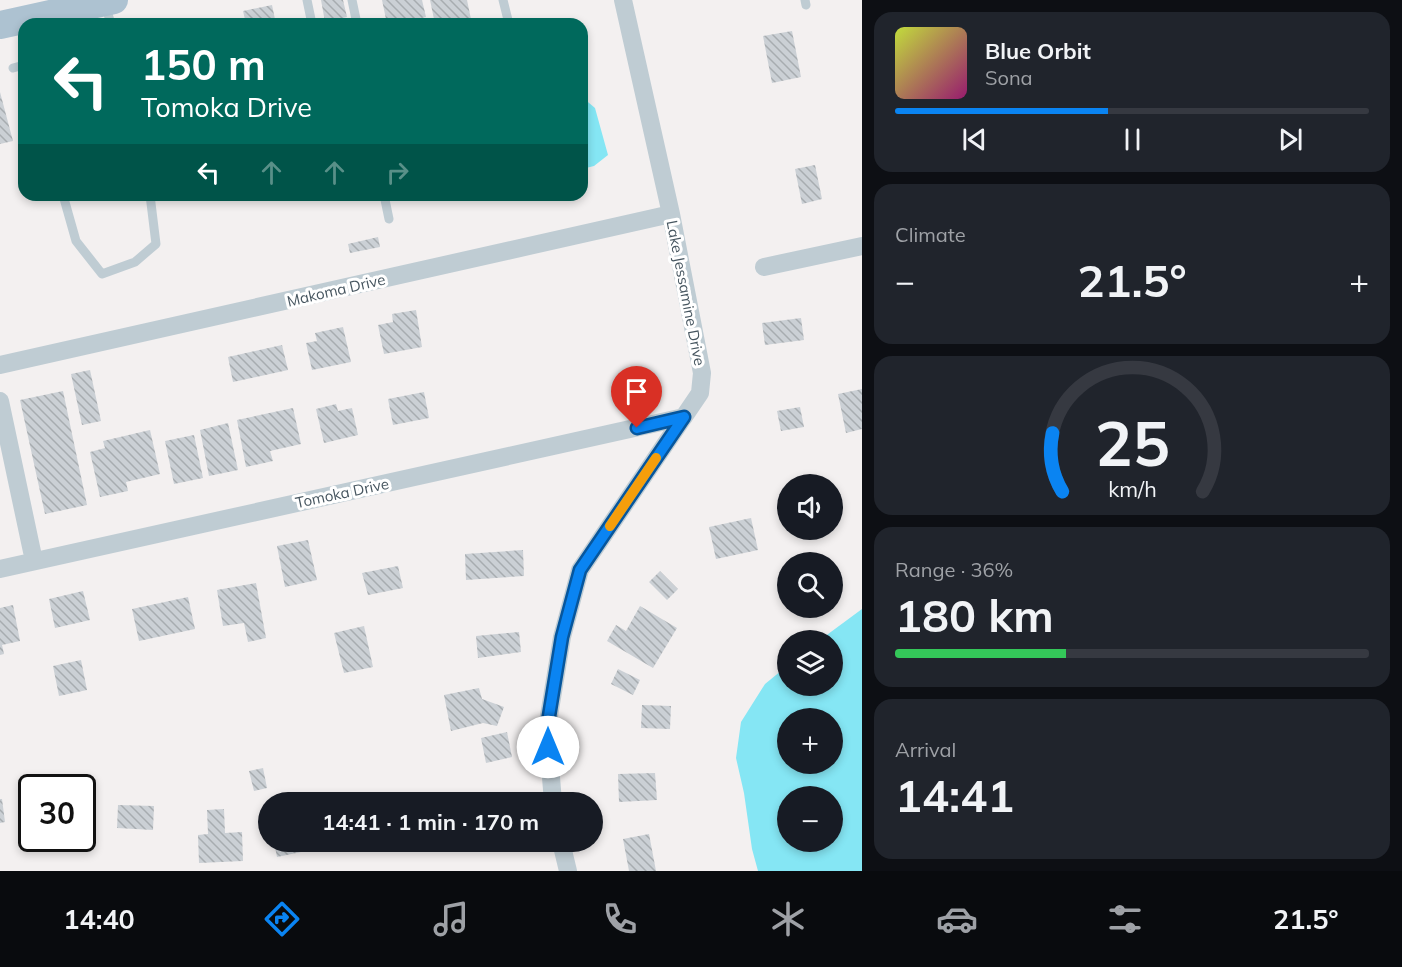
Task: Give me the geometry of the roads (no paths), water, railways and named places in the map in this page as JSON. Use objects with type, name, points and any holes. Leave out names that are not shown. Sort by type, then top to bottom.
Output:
[{"type":"main road","points":[[53,18],[110,9]]},
{"type":"main road","points":[[0,25],[18,23]]},
{"type":"street","name":"Lake Jessamine Drive","points":[[552,792],[547,728],[562,637],[580,570],[700,393],[702,372],[671,214],[623,0]]},
{"type":"street","name":"Makoma Drive","points":[[0,365],[671,214]]},
{"type":"street","points":[[764,267],[862,246]]},
{"type":"street","points":[[0,401],[34,561]]},
{"type":"street","name":"Tomoka Drive","points":[[0,569],[684,417]]},
{"type":"street","points":[[563,852],[568,871]]},
{"type":"lane","points":[[307,0],[311,18]]},
{"type":"lane","points":[[352,0],[356,18]]},
{"type":"lane","points":[[503,0],[507,18]]},
{"type":"lane","points":[[13,68],[18,67]]},
{"type":"lane","points":[[65,201],[76,242],[102,274],[135,262],[156,244],[151,201]]},
{"type":"lane","points":[[385,201],[389,219]]},
{"type":"water","points":[[588,102],[595,108],[608,155],[594,166],[588,168]]},
{"type":"water","points":[[862,609],[862,871],[758,871],[736,758],[741,722],[765,684],[777,674],[777,696],[843,696],[843,630],[834,630]]}]
